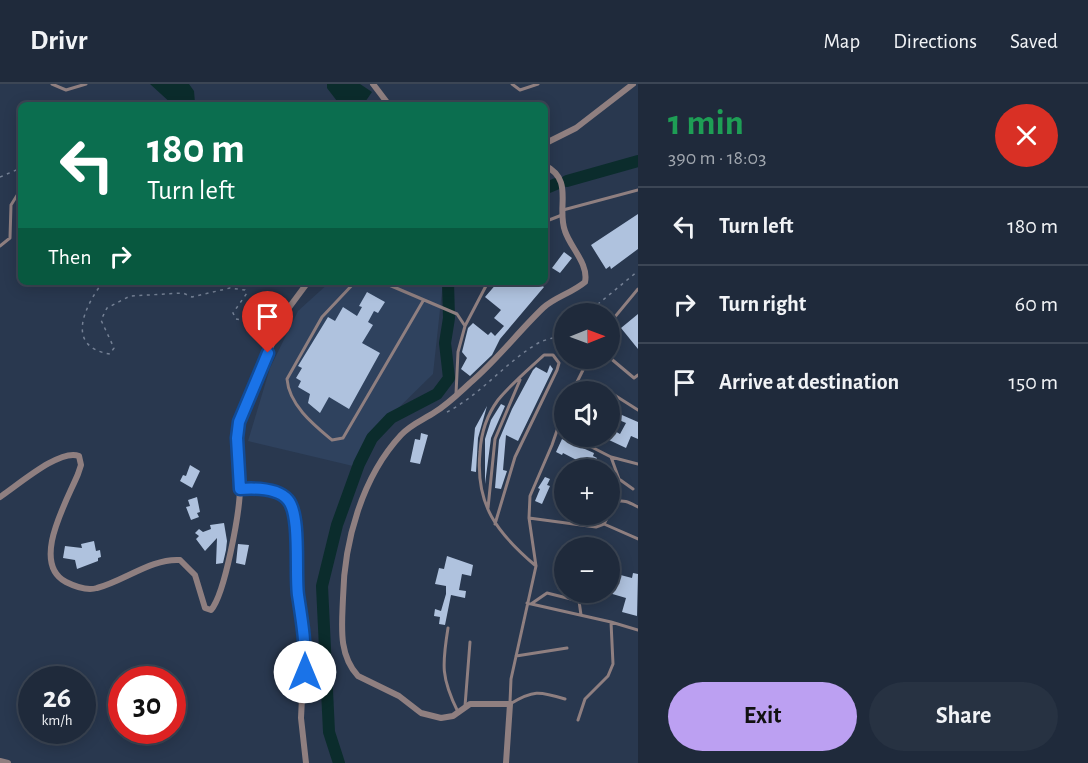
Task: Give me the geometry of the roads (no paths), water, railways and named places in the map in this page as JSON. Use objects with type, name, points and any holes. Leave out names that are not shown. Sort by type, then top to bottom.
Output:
[{"type":"street","points":[[373,84],[387,102]]},
{"type":"street","points":[[548,142],[576,128],[633,84]]},
{"type":"street","points":[[506,763],[510,704],[465,706],[448,718],[441,718],[421,713],[399,696],[358,676],[345,657],[343,644],[343,577],[347,545],[361,507],[377,469],[391,447],[415,422],[434,413],[484,371],[544,307],[585,282],[585,270],[564,230],[562,213],[564,195],[561,180],[555,171],[548,167]]},
{"type":"street","points":[[0,496],[29,478],[47,462],[69,455],[79,456],[81,465],[51,541],[50,562],[60,578],[82,588],[95,589],[163,562],[180,560],[195,575],[206,608],[211,610],[228,564],[240,489],[237,438],[239,422],[285,313],[306,285]]},
{"type":"street","points":[[240,489],[259,488],[284,496],[290,502],[293,514],[298,596],[305,638],[301,718],[306,763]]},
{"type":"street","points":[[0,761],[8,763]]},
{"type":"lane","points":[[52,84],[66,90],[86,84]]},
{"type":"lane","points":[[512,84],[520,90],[538,84]]},
{"type":"lane","points":[[548,220],[562,213],[638,190]]},
{"type":"lane","points":[[0,246],[10,238],[11,205],[18,194]]},
{"type":"lane","points":[[352,285],[322,317],[287,379],[291,396],[306,416],[332,440],[343,438],[423,301]]},
{"type":"lane","points":[[395,285],[423,301],[457,314],[465,326]]},
{"type":"lane","points":[[456,396],[458,352],[465,326],[486,285]]},
{"type":"lane","points":[[620,311],[638,289]]},
{"type":"lane","points":[[495,524],[515,457],[558,370],[556,358],[548,354],[544,355],[499,400],[483,432],[478,477],[482,496],[495,524],[516,549],[536,566]]},
{"type":"lane","points":[[620,365],[636,376],[638,381]]},
{"type":"lane","points":[[488,510],[495,439],[521,378]]},
{"type":"lane","points":[[620,399],[638,410]]},
{"type":"lane","points":[[510,704],[511,679],[536,566],[529,518],[530,496],[554,439]]},
{"type":"lane","points":[[591,447],[610,457],[638,464]]},
{"type":"lane","points":[[610,457],[619,479],[633,489]]},
{"type":"lane","points":[[620,501],[638,507]]},
{"type":"lane","points":[[529,518],[554,520]]},
{"type":"lane","points":[[606,525],[638,539]]},
{"type":"lane","points":[[529,603],[548,593],[579,601],[581,615]]},
{"type":"lane","points":[[529,603],[638,630]]},
{"type":"lane","points":[[578,720],[585,699],[608,676],[613,664],[611,622]]},
{"type":"lane","points":[[448,628],[442,669],[447,690],[458,712]]},
{"type":"lane","points":[[465,706],[470,642]]},
{"type":"lane","points":[[516,656],[567,648]]},
{"type":"lane","points":[[510,704],[529,693],[539,692],[565,699]]},
{"type":"waterway","points":[[567,181],[638,161]]},
{"type":"waterway","points":[[548,187],[556,184]]},
{"type":"waterway","points":[[339,763],[329,732],[322,586],[337,525],[359,464],[372,438],[391,418],[437,394],[449,378],[445,343],[449,318],[448,285]]}]
